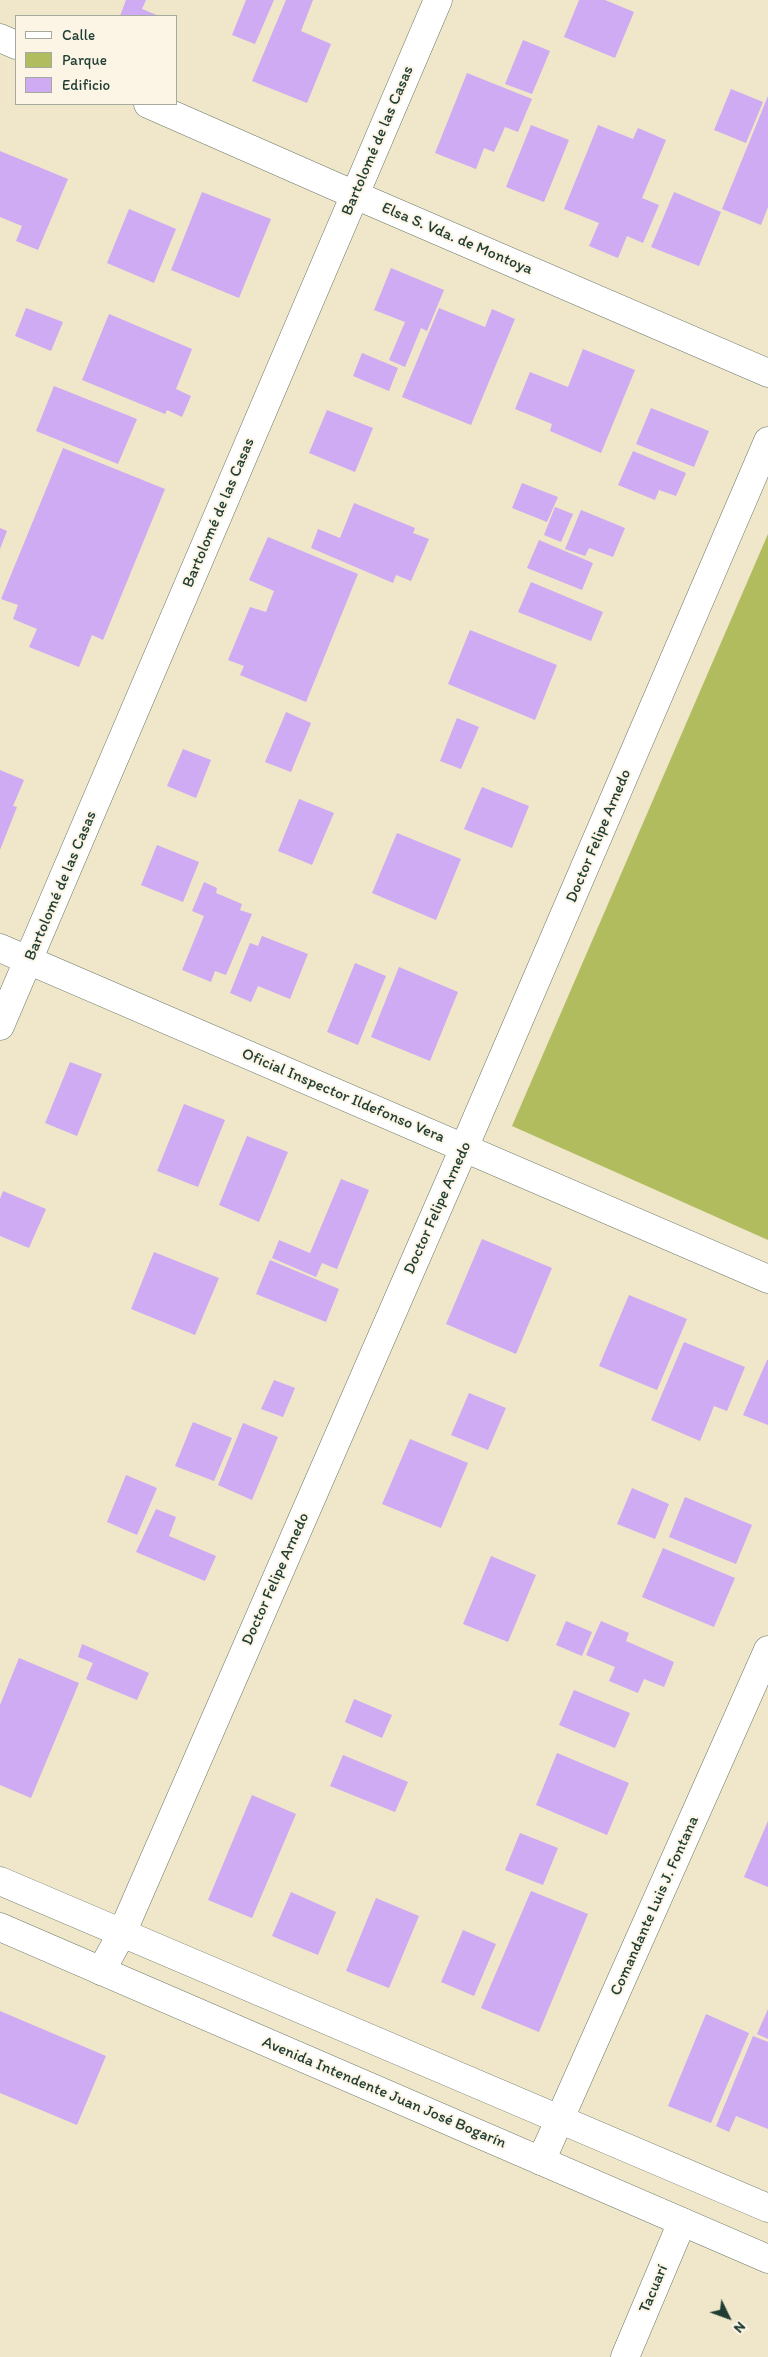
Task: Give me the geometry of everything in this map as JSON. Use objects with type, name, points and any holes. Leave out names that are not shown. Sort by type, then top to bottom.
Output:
[{"type":"street","name":"Bartolomé de las Casas","points":[[0,1026],[438,0]]},
{"type":"street","points":[[0,38],[15,46]]},
{"type":"street","name":"Elsa S. Vda. de Montoya","points":[[150,105],[768,373]]},
{"type":"street","name":"Doctor Felipe Arnedo","points":[[101,1971],[122,1933],[464,1148],[768,441]]},
{"type":"street","name":"Oficial Inspector Ildefonso Vera","points":[[0,948],[768,1279]]},
{"type":"street","name":"Comandante Luis J. Fontana","points":[[542,2161],[768,1650]]},
{"type":"street","points":[[0,1881],[768,2208]]},
{"type":"street","name":"Avenida Intendente Juan José Bogarín","points":[[0,1928],[768,2259]]},
{"type":"street","name":"Tacuarí","points":[[625,2357],[682,2222]]},
{"type":"green space","points":[[768,534],[768,1240],[512,1126]]},
{"type":"building","points":[[126,0],[146,0],[142,9],[157,15],[120,15]]},
{"type":"building","points":[[246,0],[274,0],[255,44],[232,35]]},
{"type":"building","points":[[286,0],[313,0],[301,31],[331,44],[307,103],[252,81]]},
{"type":"building","points":[[579,0],[605,0],[634,12],[615,58],[564,37]]},
{"type":"building","points":[[523,40],[550,51],[532,94],[505,84]]},
{"type":"building","points":[[467,73],[532,99],[518,132],[505,127],[494,152],[484,148],[476,169],[435,153]]},
{"type":"building","points":[[731,89],[763,102],[746,143],[714,130]]},
{"type":"building","points":[[768,96],[768,207],[761,225],[722,209]]},
{"type":"building","points":[[531,125],[569,140],[544,202],[506,187]]},
{"type":"building","points":[[598,125],[633,139],[638,128],[666,140],[642,198],[659,205],[643,243],[627,236],[618,258],[589,246],[599,223],[564,209]]},
{"type":"building","points":[[0,151],[68,179],[38,250],[16,241],[22,226],[0,217]]},
{"type":"building","points":[[202,192],[271,219],[239,298],[171,270]]},
{"type":"building","points":[[674,192],[721,212],[699,266],[651,247]]},
{"type":"building","points":[[129,209],[176,229],[154,283],[107,263]]},
{"type":"building","points":[[391,268],[444,290],[427,331],[421,328],[405,367],[389,360],[405,322],[374,310]]},
{"type":"building","points":[[26,308],[63,322],[51,351],[15,336]]},
{"type":"building","points":[[439,308],[485,327],[492,309],[515,319],[471,425],[402,397]]},
{"type":"building","points":[[109,314],[192,349],[176,389],[191,396],[182,417],[167,410],[165,414],[82,380]]},
{"type":"building","points":[[583,349],[635,370],[601,453],[550,431],[552,424],[515,409],[530,372],[568,387]]},
{"type":"building","points":[[362,353],[398,368],[389,391],[353,376]]},
{"type":"building","points":[[54,386],[137,419],[118,464],[36,431]]},
{"type":"building","points":[[651,408],[709,431],[694,467],[636,444]]},
{"type":"building","points":[[327,410],[373,428],[355,472],[309,453]]},
{"type":"building","points":[[63,448],[165,489],[103,640],[92,635],[79,667],[29,647],[37,629],[13,619],[18,605],[1,599]]},
{"type":"building","points":[[633,451],[686,473],[676,496],[659,490],[655,500],[618,485]]},
{"type":"building","points":[[522,483],[558,497],[547,522],[512,508]]},
{"type":"building","points":[[354,503],[415,528],[413,533],[429,539],[411,581],[396,575],[393,583],[311,548],[318,529],[340,538]]},
{"type":"building","points":[[555,507],[573,514],[561,542],[544,535]]},
{"type":"building","points":[[581,510],[625,528],[613,557],[589,548],[585,556],[565,549]]},
{"type":"building","points":[[0,528],[7,531],[0,549]]},
{"type":"building","points":[[268,537],[358,574],[306,702],[240,675],[244,666],[228,660],[250,607],[266,612],[274,591],[249,580]]},
{"type":"building","points":[[539,540],[593,563],[582,590],[527,568]]},
{"type":"building","points":[[531,582],[603,612],[591,641],[518,612]]},
{"type":"building","points":[[470,630],[557,665],[535,720],[448,684]]},
{"type":"building","points":[[286,712],[311,723],[291,772],[265,762]]},
{"type":"building","points":[[457,718],[479,727],[461,769],[440,761]]},
{"type":"building","points":[[183,749],[211,760],[196,798],[167,786]]},
{"type":"building","points":[[0,770],[24,780],[13,806],[17,807],[0,850]]},
{"type":"building","points":[[482,787],[529,806],[512,848],[464,829]]},
{"type":"building","points":[[299,799],[334,813],[312,865],[278,851]]},
{"type":"building","points":[[397,833],[461,859],[436,920],[372,893]]},
{"type":"building","points":[[157,845],[199,862],[183,902],[141,885]]},
{"type":"building","points":[[204,882],[217,888],[216,893],[242,904],[240,910],[252,914],[226,975],[215,971],[211,982],[182,970],[204,916],[192,911]]},
{"type":"building","points":[[262,936],[308,954],[290,999],[258,986],[251,1002],[230,993],[250,943],[258,946]]},
{"type":"building","points":[[355,963],[386,976],[358,1045],[327,1032]]},
{"type":"building","points":[[399,967],[458,992],[430,1061],[371,1037]]},
{"type":"building","points":[[70,1062],[102,1074],[77,1136],[45,1123]]},
{"type":"building","points":[[184,1104],[225,1120],[198,1187],[157,1171]]},
{"type":"building","points":[[247,1136],[288,1152],[259,1222],[219,1205]]},
{"type":"building","points":[[341,1179],[369,1190],[337,1269],[322,1263],[316,1277],[272,1258],[279,1240],[310,1253]]},
{"type":"building","points":[[3,1191],[46,1209],[29,1248],[0,1236],[0,1199]]},
{"type":"building","points":[[482,1239],[552,1268],[516,1354],[446,1324]]},
{"type":"building","points":[[154,1252],[219,1278],[195,1335],[131,1309]]},
{"type":"building","points":[[270,1260],[339,1289],[326,1322],[256,1294]]},
{"type":"building","points":[[629,1295],[687,1319],[657,1390],[599,1366]]},
{"type":"building","points":[[684,1342],[745,1367],[727,1411],[714,1406],[700,1441],[651,1420]]},
{"type":"building","points":[[768,1360],[768,1425],[743,1415]]},
{"type":"building","points":[[274,1380],[295,1388],[283,1417],[261,1409]]},
{"type":"building","points":[[469,1393],[506,1408],[488,1450],[451,1435]]},
{"type":"building","points":[[193,1422],[232,1438],[214,1481],[175,1466]]},
{"type":"building","points":[[243,1423],[278,1437],[252,1500],[218,1485]]},
{"type":"building","points":[[410,1439],[468,1463],[441,1528],[382,1504]]},
{"type":"building","points":[[126,1475],[157,1488],[137,1535],[107,1522]]},
{"type":"building","points":[[632,1488],[669,1504],[655,1539],[617,1524]]},
{"type":"building","points":[[685,1497],[752,1525],[736,1564],[669,1537]]},
{"type":"building","points":[[156,1509],[176,1517],[169,1536],[216,1556],[205,1581],[136,1552]]},
{"type":"building","points":[[663,1548],[735,1578],[714,1627],[642,1597]]},
{"type":"building","points":[[491,1556],[536,1575],[508,1642],[463,1624]]},
{"type":"building","points":[[566,1621],[592,1632],[582,1656],[556,1645]]},
{"type":"building","points":[[601,1621],[629,1633],[626,1641],[674,1662],[664,1687],[644,1679],[638,1693],[609,1681],[615,1667],[586,1655]]},
{"type":"building","points":[[82,1644],[149,1673],[137,1700],[86,1679],[93,1663],[78,1657]]},
{"type":"building","points":[[19,1658],[79,1683],[31,1798],[0,1785],[0,1705]]},
{"type":"building","points":[[574,1690],[630,1713],[615,1748],[559,1725]]},
{"type":"building","points":[[354,1699],[392,1715],[382,1738],[345,1722]]},
{"type":"building","points":[[557,1753],[629,1783],[607,1835],[536,1805]]},
{"type":"building","points":[[343,1755],[408,1782],[395,1812],[330,1786]]},
{"type":"building","points":[[252,1795],[296,1814],[252,1918],[208,1900]]},
{"type":"building","points":[[768,1821],[768,1887],[744,1877]]},
{"type":"building","points":[[520,1833],[558,1848],[543,1885],[505,1870]]},
{"type":"building","points":[[531,1891],[588,1914],[539,2032],[481,2008]]},
{"type":"building","points":[[291,1892],[336,1912],[318,1955],[272,1936]]},
{"type":"building","points":[[376,1898],[419,1916],[389,1988],[346,1971]]},
{"type":"building","points":[[463,1930],[496,1944],[474,1996],[441,1982]]},
{"type":"building","points":[[768,2009],[768,2039],[757,2034]]},
{"type":"building","points":[[0,2011],[106,2056],[77,2125],[0,2093]]},
{"type":"building","points":[[706,2014],[749,2033],[711,2123],[668,2106]]},
{"type":"building","points":[[753,2036],[768,2042],[768,2129],[736,2116],[729,2132],[716,2126]]}]
